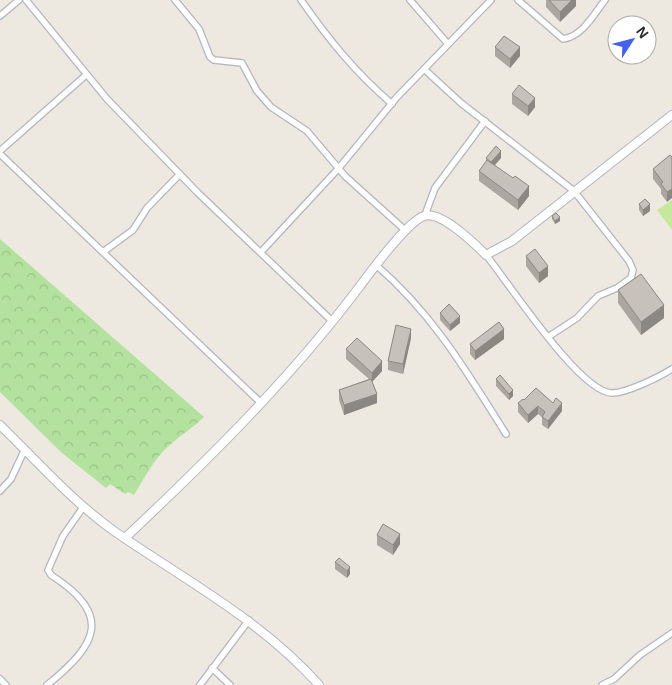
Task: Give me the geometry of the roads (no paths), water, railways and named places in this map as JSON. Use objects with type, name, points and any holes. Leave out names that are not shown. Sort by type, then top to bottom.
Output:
[{"type":"street","points":[[0,16],[19,0]]},
{"type":"street","points":[[26,0],[86,76],[180,174],[332,321]]},
{"type":"street","points":[[175,0],[199,29],[210,56],[214,60],[242,63],[271,107],[307,131],[338,169],[406,231]]},
{"type":"street","points":[[301,0],[332,44],[370,85],[392,104]]},
{"type":"street","points":[[410,0],[448,44]]},
{"type":"street","points":[[261,252],[338,169],[392,104],[491,0]]},
{"type":"street","points":[[518,0],[563,39],[580,31],[605,0]]},
{"type":"street","points":[[424,69],[485,121],[574,191],[629,261],[633,274],[625,284],[595,298],[577,318],[548,337]]},
{"type":"street","points":[[86,76],[0,153],[261,402]]},
{"type":"street","points":[[486,255],[512,241],[672,114]]},
{"type":"street","points":[[125,538],[207,462],[332,321],[376,265],[406,231],[425,215],[434,188],[485,121]]},
{"type":"street","points":[[103,252],[133,230],[147,208],[180,174]]},
{"type":"street","points":[[425,215],[434,215],[455,228],[486,255],[548,337],[579,372],[603,391],[624,391],[672,369]]},
{"type":"street","points":[[376,265],[419,307],[448,342],[506,434]]},
{"type":"street","points":[[0,425],[84,506],[125,538],[249,620],[290,654],[319,685]]},
{"type":"street","points":[[0,491],[11,479],[25,449]]},
{"type":"street","points":[[47,685],[70,666],[89,642],[92,629],[89,610],[82,599],[50,575],[48,570],[63,536],[84,506]]},
{"type":"street","points":[[200,685],[249,620]]},
{"type":"street","points":[[602,685],[614,679],[640,655],[672,633]]},
{"type":"street","points":[[212,668],[230,685]]},
{"type":"street","points":[[0,679],[6,685]]}]
